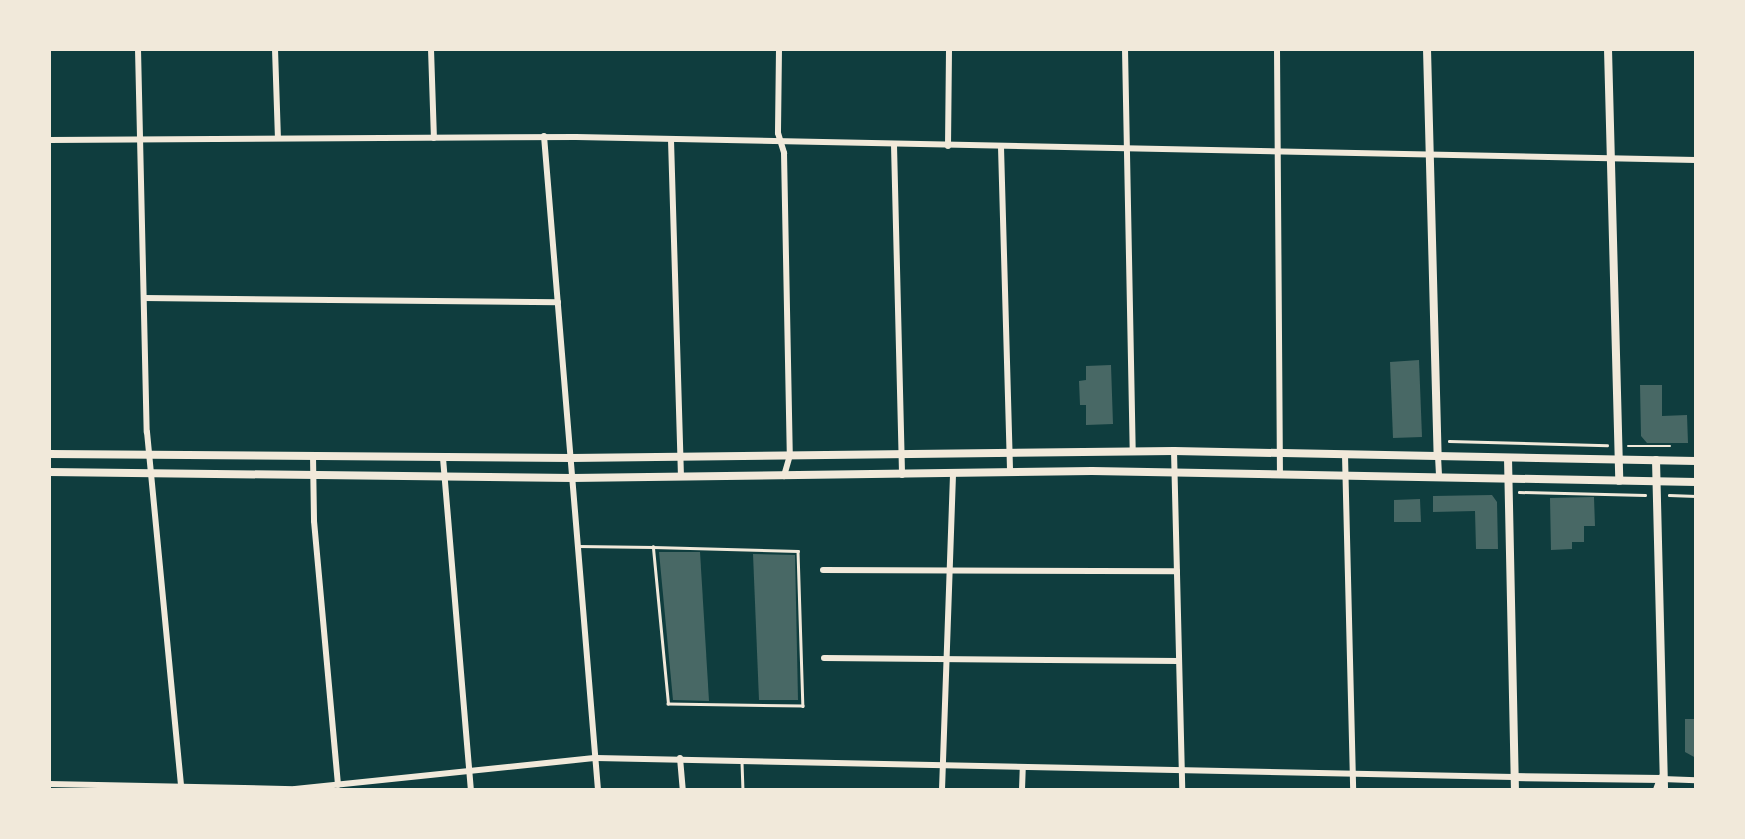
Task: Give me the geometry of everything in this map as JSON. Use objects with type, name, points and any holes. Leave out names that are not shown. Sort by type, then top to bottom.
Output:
[{"type":"main road","points":[[1658,790],[1663,785]]},
{"type":"street","points":[[138,49],[148,454],[181,787]]},
{"type":"street","points":[[275,49],[278,138]]},
{"type":"street","points":[[431,49],[434,138]]},
{"type":"street","points":[[779,49],[778,133],[784,153],[790,455],[784,476]]},
{"type":"street","points":[[948,146],[949,49]]},
{"type":"street","points":[[1125,49],[1133,451]]},
{"type":"street","points":[[1277,49],[1282,453],[1280,475]]},
{"type":"street","points":[[1427,49],[1439,478]]},
{"type":"street","points":[[1608,49],[1619,481]]},
{"type":"street","points":[[49,139],[544,136],[1696,160]]},
{"type":"street","points":[[544,136],[598,790]]},
{"type":"street","points":[[671,140],[681,477]]},
{"type":"street","points":[[894,145],[902,475]]},
{"type":"street","points":[[1001,147],[1010,473]]},
{"type":"street","points":[[144,298],[558,302]]},
{"type":"street","points":[[1174,451],[1182,790]]},
{"type":"street","points":[[49,454],[571,458],[1174,451],[1696,461]]},
{"type":"street","points":[[1345,455],[1353,790]]},
{"type":"street","points":[[313,456],[314,521],[338,785]]},
{"type":"street","points":[[443,458],[471,790]]},
{"type":"street","points":[[1508,458],[1515,790]]},
{"type":"street","points":[[1656,460],[1663,785]]},
{"type":"street","points":[[49,472],[572,478],[1175,473],[1696,482]]},
{"type":"street","points":[[942,790],[953,474]]},
{"type":"street","points":[[823,570],[1177,571]]},
{"type":"street","points":[[824,658],[1179,661]]},
{"type":"street","points":[[49,784],[295,789],[596,758],[742,758],[1182,772],[1514,776],[1663,785],[1696,780]]},
{"type":"street","points":[[680,758],[683,790]]},
{"type":"street","points":[[1022,790],[1023,766]]},
{"type":"lane","points":[[578,546],[653,547],[798,551],[803,706],[668,704],[653,547]]},
{"type":"lane","points":[[742,758],[743,790]]},
{"type":"path","points":[[1438,441],[1670,446]]},
{"type":"path","points":[[1508,492],[1696,496]]},
{"type":"building","points":[[1419,360],[1422,437],[1393,438],[1390,362]]},
{"type":"building","points":[[1111,365],[1113,424],[1086,425],[1086,405],[1080,405],[1079,381],[1086,380],[1086,366]]},
{"type":"building","points":[[1640,385],[1662,385],[1662,416],[1687,415],[1688,443],[1647,443],[1641,436]]},
{"type":"building","points":[[1492,495],[1497,502],[1498,549],[1476,549],[1475,511],[1433,512],[1433,496]]},
{"type":"building","points":[[1594,497],[1595,526],[1584,526],[1584,542],[1572,542],[1572,549],[1551,550],[1550,498]]},
{"type":"building","points":[[1420,499],[1421,522],[1394,522],[1394,500]]},
{"type":"building","points":[[659,552],[700,552],[709,701],[673,700]]},
{"type":"building","points":[[753,554],[795,555],[798,700],[759,700]]},
{"type":"building","points":[[1685,719],[1696,719],[1696,758],[1685,752]]}]
